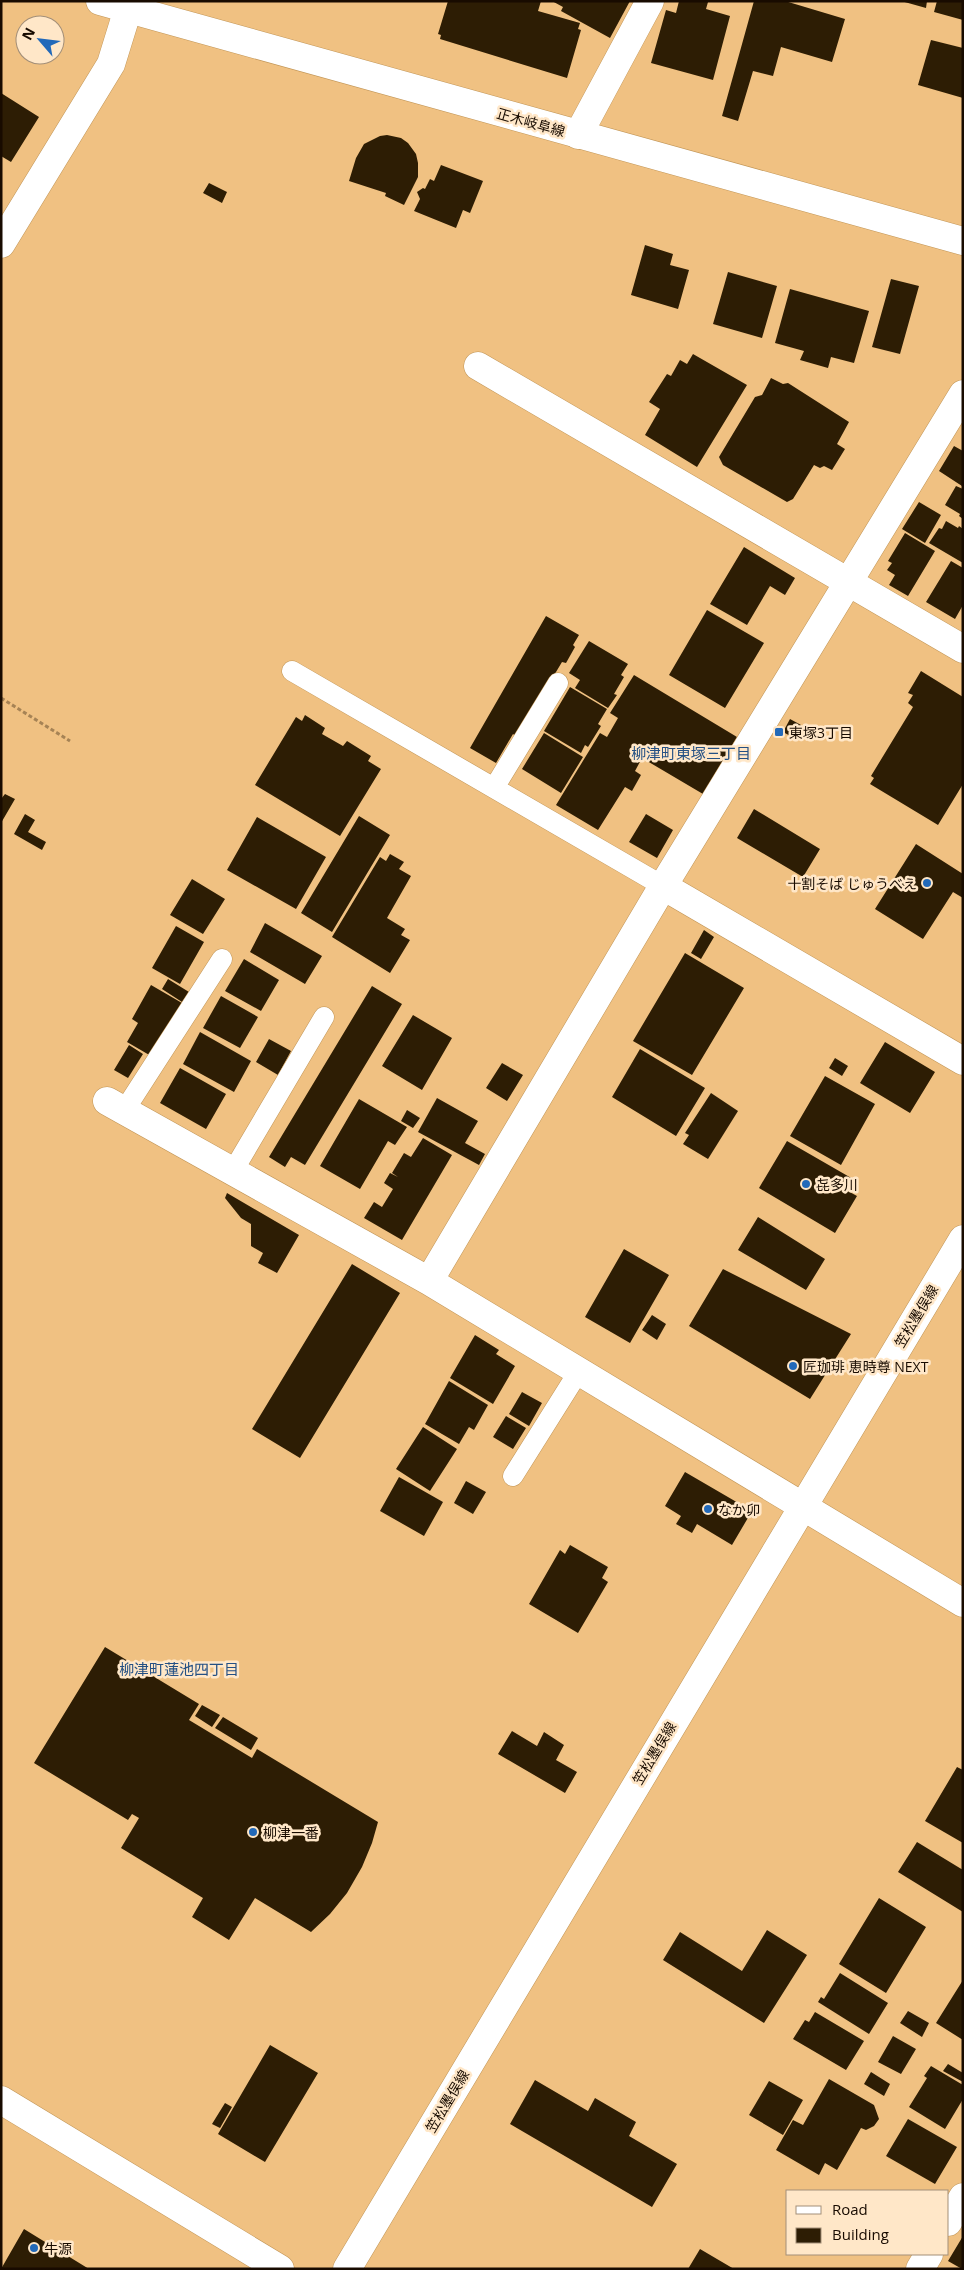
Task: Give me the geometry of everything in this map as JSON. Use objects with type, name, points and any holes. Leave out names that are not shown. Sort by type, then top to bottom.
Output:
[{"type":"street","name":"正木岐阜線","points":[[100,1],[963,241]]},
{"type":"street","points":[[578,135],[650,1]]},
{"type":"street","points":[[1,244],[111,64],[128,9]]},
{"type":"street","points":[[478,366],[963,649]]},
{"type":"street","points":[[429,1281],[663,886],[963,394]]},
{"type":"street","points":[[663,886],[963,1061]]},
{"type":"street","points":[[115,1106],[429,1281],[963,1603]]},
{"type":"street","name":"笠松墨俣線","points":[[347,2269],[963,1239]]},
{"type":"street","points":[[1,2100],[280,2269]]},
{"type":"street","points":[[949,2220],[963,2198]]},
{"type":"street","points":[[920,2269],[928,2255]]},
{"type":"lane","points":[[292,671],[663,886]]},
{"type":"lane","points":[[494,788],[558,683]]},
{"type":"lane","points":[[115,1106],[222,960]]},
{"type":"lane","points":[[233,1171],[324,1017]]},
{"type":"lane","points":[[513,1476],[579,1371]]},
{"type":"path","points":[[1,698],[70,740]]},
{"type":"building","points":[[448,1],[541,1],[538,11],[580,23],[578,29],[581,30],[567,78],[440,39],[441,35],[438,34]]},
{"type":"building","points":[[552,1],[630,1],[610,38],[561,11],[563,7]]},
{"type":"building","points":[[679,1],[708,2],[706,9],[730,16],[713,80],[651,63],[666,10],[676,13]]},
{"type":"building","points":[[754,1],[785,1],[845,19],[832,62],[781,47],[773,76],[753,71],[738,121],[722,116]]},
{"type":"building","points":[[901,1],[927,1],[926,8]]},
{"type":"building","points":[[937,1],[963,1],[963,20],[934,12]]},
{"type":"building","points":[[931,40],[963,48],[963,98],[918,85]]},
{"type":"building","points":[[1,93],[39,117],[11,162],[1,156]]},
{"type":"building","points":[[387,135],[401,138],[408,143],[416,154],[418,177],[404,205],[385,196],[386,193],[349,181],[356,158],[364,144],[380,136]]},
{"type":"building","points":[[441,165],[483,181],[470,213],[463,210],[456,228],[414,211],[420,199],[417,192],[423,188],[425,189],[430,179],[434,181]]},
{"type":"building","points":[[209,183],[227,192],[222,203],[203,193]]},
{"type":"building","points":[[645,245],[673,254],[670,265],[689,270],[678,309],[631,295]]},
{"type":"building","points":[[728,272],[777,286],[762,338],[713,324]]},
{"type":"building","points":[[891,279],[919,286],[900,354],[872,347]]},
{"type":"building","points":[[790,289],[869,311],[854,363],[831,357],[828,368],[800,360],[804,351],[775,343]]},
{"type":"building","points":[[693,354],[747,385],[697,467],[645,435],[660,409],[649,402],[667,374],[671,376],[680,360],[687,364]]},
{"type":"building","points":[[771,378],[783,384],[788,383],[849,422],[837,444],[845,449],[832,470],[824,466],[820,468],[814,465],[793,499],[787,502],[723,465],[719,457],[755,397],[762,395]]},
{"type":"building","points":[[954,446],[963,451],[962,486],[939,471]]},
{"type":"building","points":[[956,486],[963,489],[963,519],[959,516],[960,514],[945,505]]},
{"type":"building","points":[[919,502],[941,515],[925,543],[902,529]]},
{"type":"building","points":[[946,521],[963,529],[963,563],[929,543],[939,528],[942,529]]},
{"type":"building","points":[[905,533],[935,551],[908,596],[889,585],[895,575],[887,570],[892,563],[888,561]]},
{"type":"building","points":[[744,547],[795,578],[785,595],[770,586],[747,625],[710,604]]},
{"type":"building","points":[[951,561],[963,568],[963,605],[955,619],[926,602]]},
{"type":"building","points":[[707,610],[764,643],[725,708],[669,675]]},
{"type":"building","points":[[546,616],[579,635],[573,645],[575,647],[566,663],[562,662],[517,737],[513,734],[496,763],[470,748]]},
{"type":"building","points":[[589,641],[628,664],[621,675],[624,677],[614,694],[617,695],[608,708],[575,688],[580,680],[569,673]]},
{"type":"building","points":[[921,671],[963,697],[963,784],[938,825],[870,784],[874,778],[871,776],[913,707],[908,703],[913,695],[908,693]]},
{"type":"building","points":[[634,675],[737,737],[703,794],[642,758],[635,771],[641,775],[632,791],[625,787],[598,830],[556,805],[600,733],[607,737],[618,718],[610,713]]},
{"type":"building","points":[[570,687],[607,709],[598,724],[601,726],[588,747],[585,745],[581,753],[544,731]]},
{"type":"building","points":[[305,715],[325,728],[322,734],[343,746],[347,741],[371,756],[368,761],[381,769],[340,836],[255,785],[296,717],[302,721]]},
{"type":"building","points":[[790,719],[801,725],[794,738],[783,732]]},
{"type":"building","points":[[544,733],[583,757],[561,793],[522,769]]},
{"type":"building","points":[[5,794],[15,799],[1,823],[1,799]]},
{"type":"building","points":[[754,809],[820,849],[803,877],[737,838]]},
{"type":"building","points":[[25,814],[35,820],[28,832],[46,842],[42,850],[14,834]]},
{"type":"building","points":[[646,814],[673,830],[657,858],[629,842]]},
{"type":"building","points":[[359,816],[390,835],[332,932],[301,913]]},
{"type":"building","points":[[257,817],[326,857],[296,909],[227,870]]},
{"type":"building","name":"十割そば じゅうべえ","points":[[916,844],[963,874],[963,898],[953,892],[923,939],[875,909]]},
{"type":"building","points":[[390,854],[404,862],[399,869],[411,876],[387,918],[405,929],[401,935],[410,940],[390,973],[332,937],[380,857],[386,861]]},
{"type":"building","points":[[192,879],[225,899],[203,934],[170,915]]},
{"type":"building","points":[[265,923],[322,956],[305,984],[250,952]]},
{"type":"building","points":[[176,926],[204,942],[180,984],[152,968]]},
{"type":"building","points":[[704,930],[714,937],[701,959],[691,953]]},
{"type":"building","points":[[685,953],[744,988],[692,1075],[633,1041]]},
{"type":"building","points":[[244,959],[279,980],[261,1011],[225,991]]},
{"type":"building","points":[[168,979],[189,992],[182,1002],[162,989]]},
{"type":"building","points":[[151,985],[182,1003],[151,1056],[127,1042],[138,1023],[132,1019]]},
{"type":"building","points":[[372,986],[402,1004],[305,1165],[291,1157],[285,1167],[269,1157]]},
{"type":"building","points":[[221,996],[258,1017],[240,1048],[203,1028]]},
{"type":"building","points":[[413,1015],[452,1038],[422,1090],[382,1066]]},
{"type":"building","points":[[200,1032],[251,1061],[234,1092],[183,1064]]},
{"type":"building","points":[[269,1039],[291,1051],[278,1075],[256,1062]]},
{"type":"building","points":[[885,1042],[935,1072],[910,1113],[860,1083]]},
{"type":"building","points":[[129,1045],[143,1054],[128,1078],[114,1070]]},
{"type":"building","points":[[640,1049],[705,1088],[676,1136],[612,1097]]},
{"type":"building","points":[[835,1058],[848,1066],[842,1076],[829,1068]]},
{"type":"building","points":[[502,1063],[523,1075],[507,1101],[486,1088]]},
{"type":"building","points":[[180,1068],[226,1094],[206,1129],[160,1103]]},
{"type":"building","points":[[825,1076],[875,1104],[841,1165],[790,1136]]},
{"type":"building","points":[[711,1093],[738,1111],[708,1159],[683,1144],[689,1135],[685,1133]]},
{"type":"building","points":[[437,1098],[478,1121],[465,1143],[485,1154],[479,1165],[418,1132]]},
{"type":"building","points":[[359,1099],[407,1127],[395,1145],[388,1141],[360,1189],[320,1166]]},
{"type":"building","points":[[407,1110],[420,1118],[413,1128],[401,1121]]},
{"type":"building","points":[[423,1138],[452,1155],[402,1240],[364,1218],[374,1202],[382,1207],[393,1189],[384,1183],[390,1173],[398,1177],[392,1173],[404,1153],[411,1157]]},
{"type":"building","name":"㐂多川","points":[[787,1141],[853,1179],[846,1190],[857,1196],[835,1233],[759,1188]]},
{"type":"building","points":[[227,1193],[299,1235],[277,1273],[258,1263],[263,1253],[251,1246],[251,1224],[241,1218],[225,1198]]},
{"type":"building","points":[[758,1217],[825,1259],[806,1290],[738,1250]]},
{"type":"building","points":[[624,1249],[669,1275],[630,1343],[585,1317]]},
{"type":"building","points":[[352,1264],[400,1293],[300,1458],[252,1429]]},
{"type":"building","name":"匠珈琲 恵時尊 NEXT","points":[[723,1269],[851,1334],[810,1399],[689,1326]]},
{"type":"building","points":[[652,1315],[666,1324],[657,1340],[642,1330]]},
{"type":"building","points":[[475,1335],[499,1350],[496,1354],[515,1366],[493,1404],[450,1378]]},
{"type":"building","points":[[449,1381],[488,1405],[474,1430],[469,1427],[459,1444],[425,1424]]},
{"type":"building","points":[[522,1392],[542,1403],[529,1426],[509,1414]]},
{"type":"building","points":[[506,1416],[526,1428],[513,1449],[493,1437]]},
{"type":"building","points":[[423,1427],[457,1449],[430,1491],[396,1469]]},
{"type":"building","name":"なか卯","points":[[685,1472],[752,1511],[732,1545],[697,1524],[692,1533],[676,1524],[681,1516],[665,1506]]},
{"type":"building","points":[[399,1477],[443,1502],[424,1536],[380,1511]]},
{"type":"building","points":[[466,1481],[486,1492],[473,1514],[454,1503]]},
{"type":"building","points":[[570,1545],[608,1567],[602,1578],[608,1582],[578,1633],[529,1604],[560,1550],[565,1554]]},
{"type":"building","name":"柳津一番","points":[[105,1647],[199,1704],[189,1720],[252,1758],[257,1749],[378,1822],[362,1867],[347,1893],[330,1914],[311,1932],[255,1898],[229,1940],[192,1917],[203,1898],[121,1848],[139,1818],[132,1814],[128,1820],[34,1763]]},
{"type":"building","points":[[202,1705],[220,1715],[212,1727],[195,1716]]},
{"type":"building","points":[[223,1717],[258,1738],[251,1750],[215,1728]]},
{"type":"building","points":[[512,1731],[537,1746],[544,1732],[564,1745],[556,1760],[577,1772],[565,1793],[498,1754]]},
{"type":"building","points":[[957,1767],[963,1770],[963,1843],[925,1821]]},
{"type":"building","points":[[917,1842],[963,1870],[963,1912],[898,1872]]},
{"type":"building","points":[[879,1898],[926,1927],[886,1993],[839,1964]]},
{"type":"building","points":[[767,1930],[807,1955],[764,2023],[663,1960],[680,1932],[742,1971]]},
{"type":"building","points":[[840,1973],[888,2003],[869,2034],[818,2002],[821,1997],[824,1999]]},
{"type":"building","points":[[963,1980],[963,2040],[936,2023]]},
{"type":"building","points":[[908,2011],[929,2023],[922,2037],[900,2023]]},
{"type":"building","points":[[815,2012],[864,2041],[846,2070],[793,2039],[805,2020],[809,2022]]},
{"type":"building","points":[[893,2036],[916,2049],[901,2074],[878,2062]]},
{"type":"building","points":[[270,2045],[318,2073],[265,2162],[218,2134]]},
{"type":"building","points":[[948,2064],[963,2073],[963,2082],[943,2071]]},
{"type":"building","points":[[931,2066],[963,2085],[963,2099],[945,2129],[909,2107],[927,2078],[924,2076]]},
{"type":"building","points":[[871,2072],[890,2084],[884,2096],[864,2084]]},
{"type":"building","points":[[829,2079],[874,2105],[879,2119],[874,2126],[866,2130],[861,2128],[837,2170],[825,2163],[819,2175],[776,2150],[793,2120],[803,2125]]},
{"type":"building","points":[[535,2080],[588,2111],[595,2098],[636,2122],[629,2136],[677,2164],[652,2207],[510,2124]]},
{"type":"building","points":[[769,2081],[803,2100],[783,2135],[749,2115]]},
{"type":"building","points":[[225,2103],[232,2107],[220,2128],[212,2124]]},
{"type":"building","points":[[908,2119],[957,2147],[935,2184],[886,2156]]},
{"type":"building","name":"牛源","points":[[24,2229],[89,2269],[1,2269]]},
{"type":"building","points":[[963,2236],[963,2269],[962,2269],[948,2261]]},
{"type":"building","points":[[700,2249],[734,2269],[688,2269]]},
{"type":"place","name":"東塚3丁目","points":[[779,732]]},
{"type":"place","name":"十割そば じゅうべえ","points":[[927,883]]},
{"type":"place","name":"㐂多川","points":[[806,1184]]},
{"type":"place","name":"匠珈琲 恵時尊 NEXT","points":[[793,1366]]},
{"type":"place","name":"なか卯","points":[[708,1509]]},
{"type":"place","name":"柳津一番","points":[[253,1832]]},
{"type":"place","name":"牛源","points":[[34,2248]]},
{"type":"district","name":"柳津町東塚三丁目","points":[[691,753]]},
{"type":"district","name":"柳津町蓮池四丁目","points":[[179,1669]]}]
